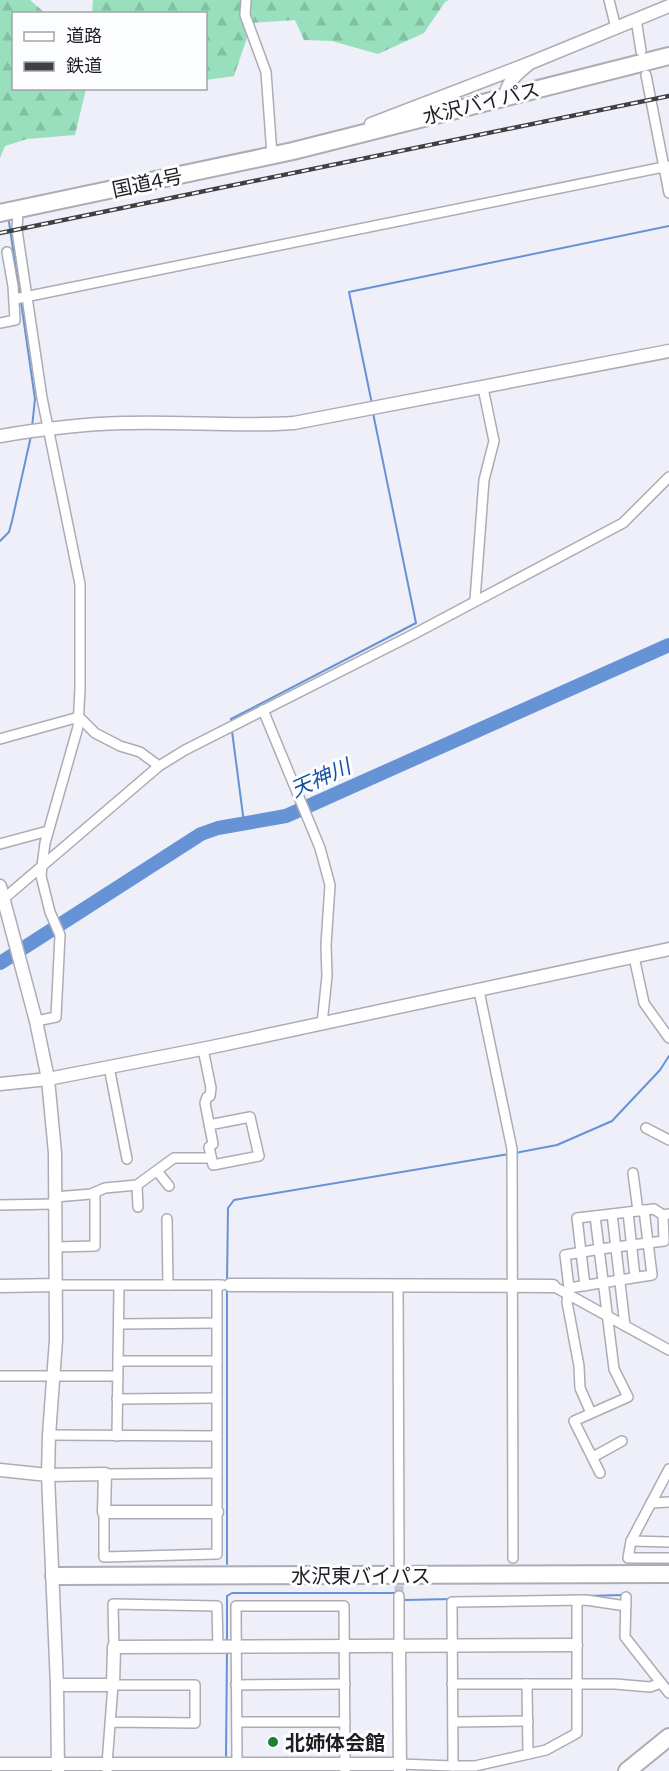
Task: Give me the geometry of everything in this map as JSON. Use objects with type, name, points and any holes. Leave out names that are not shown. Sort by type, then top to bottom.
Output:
[{"type":"highway","name":"水沢バイパス","points":[[293,151],[669,56]]},
{"type":"highway","name":"国道4号","points":[[0,213],[293,151]]},
{"type":"highway","name":"水沢東バイパス","points":[[54,1576],[669,1574]]},
{"type":"highway","points":[[627,1771],[669,1737]]},
{"type":"street","points":[[246,0],[245,15],[266,72],[272,155]]},
{"type":"street","points":[[609,0],[616,27]]},
{"type":"street","points":[[293,151],[424,105],[669,6]]},
{"type":"street","points":[[636,19],[641,51]]},
{"type":"street","points":[[505,96],[511,80],[530,63]]},
{"type":"street","points":[[646,75],[667,166],[669,193]]},
{"type":"street","points":[[21,298],[667,166]]},
{"type":"street","points":[[18,210],[17,230],[11,251],[80,584],[79,717],[70,758],[48,831],[41,876],[50,912],[60,935],[56,1017],[36,1021]]},
{"type":"street","points":[[0,323],[15,320],[21,298]]},
{"type":"street","points":[[0,436],[47,429],[124,423],[230,426],[294,423],[669,351]]},
{"type":"street","points":[[475,600],[484,480],[494,441],[483,387]]},
{"type":"street","points":[[2,901],[159,766],[185,750],[416,633],[623,523],[635,514],[669,477]]},
{"type":"street","points":[[263,710],[320,848],[330,885],[326,945],[327,976],[322,1024]]},
{"type":"street","points":[[0,739],[79,717]]},
{"type":"street","points":[[79,717],[95,733],[120,746],[140,752],[159,766]]},
{"type":"street","points":[[0,844],[48,831]]},
{"type":"street","points":[[0,886],[2,901],[36,1021],[48,1079],[55,1153],[57,1286],[48,1474],[54,1576],[58,1768]]},
{"type":"street","points":[[0,1084],[48,1079],[203,1049],[669,949]]},
{"type":"street","points":[[634,957],[644,1003],[669,1038]]},
{"type":"street","points":[[479,991],[512,1153],[513,1558]]},
{"type":"street","points":[[203,1049],[211,1088],[210,1096],[207,1097],[205,1103],[209,1125],[213,1144],[209,1147],[213,1165],[259,1156],[250,1116],[209,1125]]},
{"type":"street","points":[[108,1067],[127,1160]]},
{"type":"street","points":[[646,1128],[669,1140]]},
{"type":"street","points":[[0,1205],[55,1200],[105,1188],[137,1185],[174,1158],[211,1158]]},
{"type":"street","points":[[157,1171],[168,1186]]},
{"type":"street","points":[[633,1173],[636,1211],[632,1245],[635,1277]]},
{"type":"street","points":[[137,1185],[138,1207]]},
{"type":"street","points":[[56,1247],[95,1246],[95,1192]]},
{"type":"street","points":[[585,1286],[581,1252],[577,1218],[654,1209],[666,1214],[664,1241],[600,1248],[581,1252],[565,1255],[569,1291],[567,1302],[579,1366],[580,1388],[591,1413]]},
{"type":"street","points":[[569,1291],[604,1281],[652,1275],[648,1243],[636,1211]]},
{"type":"street","points":[[612,1214],[625,1326]]},
{"type":"street","points":[[595,1216],[614,1369],[628,1397],[574,1421],[600,1473]]},
{"type":"street","points":[[167,1219],[168,1285]]},
{"type":"street","points":[[105,1474],[104,1557],[217,1554],[217,1323],[224,1285]]},
{"type":"street","points":[[398,1285],[399,1564]]},
{"type":"street","points":[[0,1286],[553,1286],[569,1291],[606,1317],[669,1350]]},
{"type":"street","points":[[117,1436],[119,1286]]},
{"type":"street","points":[[119,1324],[217,1323]]},
{"type":"street","points":[[118,1361],[217,1361]]},
{"type":"street","points":[[0,1376],[118,1376]]},
{"type":"street","points":[[117,1399],[217,1398]]},
{"type":"street","points":[[49,1435],[217,1436]]},
{"type":"street","points":[[593,1457],[621,1441]]},
{"type":"street","points":[[669,1469],[631,1541],[628,1558],[669,1558]]},
{"type":"street","points":[[0,1470],[48,1474],[217,1473]]},
{"type":"street","points":[[651,1503],[669,1502]]},
{"type":"street","points":[[104,1512],[217,1512]]},
{"type":"street","points":[[631,1541],[669,1542]]},
{"type":"street","points":[[399,1596],[399,1767]]},
{"type":"street","points":[[0,1764],[16,1768],[475,1766],[546,1750],[577,1733],[577,1600]]},
{"type":"street","points":[[453,1766],[452,1602],[586,1600],[626,1602],[625,1637],[669,1693]]},
{"type":"street","points":[[106,1768],[113,1685],[113,1604],[217,1606],[218,1647]]},
{"type":"street","points":[[229,1766],[237,1722],[236,1606],[344,1606],[345,1767]]},
{"type":"street","points":[[114,1647],[576,1645]]},
{"type":"street","points":[[452,1684],[576,1683],[650,1687],[661,1683]]},
{"type":"street","points":[[236,1685],[345,1684]]},
{"type":"street","points":[[527,1684],[528,1754]]},
{"type":"street","points":[[57,1685],[195,1685],[195,1723],[110,1722]]},
{"type":"street","points":[[453,1722],[528,1721]]},
{"type":"street","points":[[237,1722],[345,1722]]},
{"type":"green space","points":[[0,0],[30,0],[44,12],[12,12],[12,90],[86,90],[75,135],[27,139],[5,146],[0,158]]},
{"type":"green space","points":[[93,0],[449,0],[445,2],[424,33],[378,54],[332,41],[304,40],[295,20],[252,23],[234,76],[207,80],[207,12],[92,12]]},
{"type":"waterway","points":[[9,222],[20,297]]},
{"type":"waterway","points":[[372,404],[349,292],[669,226]]},
{"type":"waterway","points":[[21,302],[35,399],[32,427]]},
{"type":"waterway","points":[[231,722],[231,719],[416,623],[373,413]]},
{"type":"waterway","points":[[0,541],[9,532],[31,436]]},
{"type":"waterway","name":"天神川","points":[[0,963],[201,834],[218,828],[286,816],[669,645]]},
{"type":"waterway","points":[[232,731],[244,823]]},
{"type":"waterway","points":[[515,1153],[557,1145],[612,1121],[660,1070],[669,1056]]},
{"type":"waterway","points":[[227,1282],[228,1208],[234,1200],[509,1154]]},
{"type":"waterway","points":[[227,1288],[227,1564]]},
{"type":"waterway","points":[[227,1641],[227,1596],[232,1593],[397,1593]]},
{"type":"waterway","points":[[586,1596],[622,1595]]},
{"type":"waterway","points":[[402,1596],[405,1600],[452,1599]]},
{"type":"waterway","points":[[226,1756],[227,1649]]},
{"type":"tunnel","points":[[399,1572],[399,1596]]},
{"type":"railway","points":[[0,233],[669,96]]},
{"type":"place","name":"北姉体会館","points":[[273,1742]]}]
